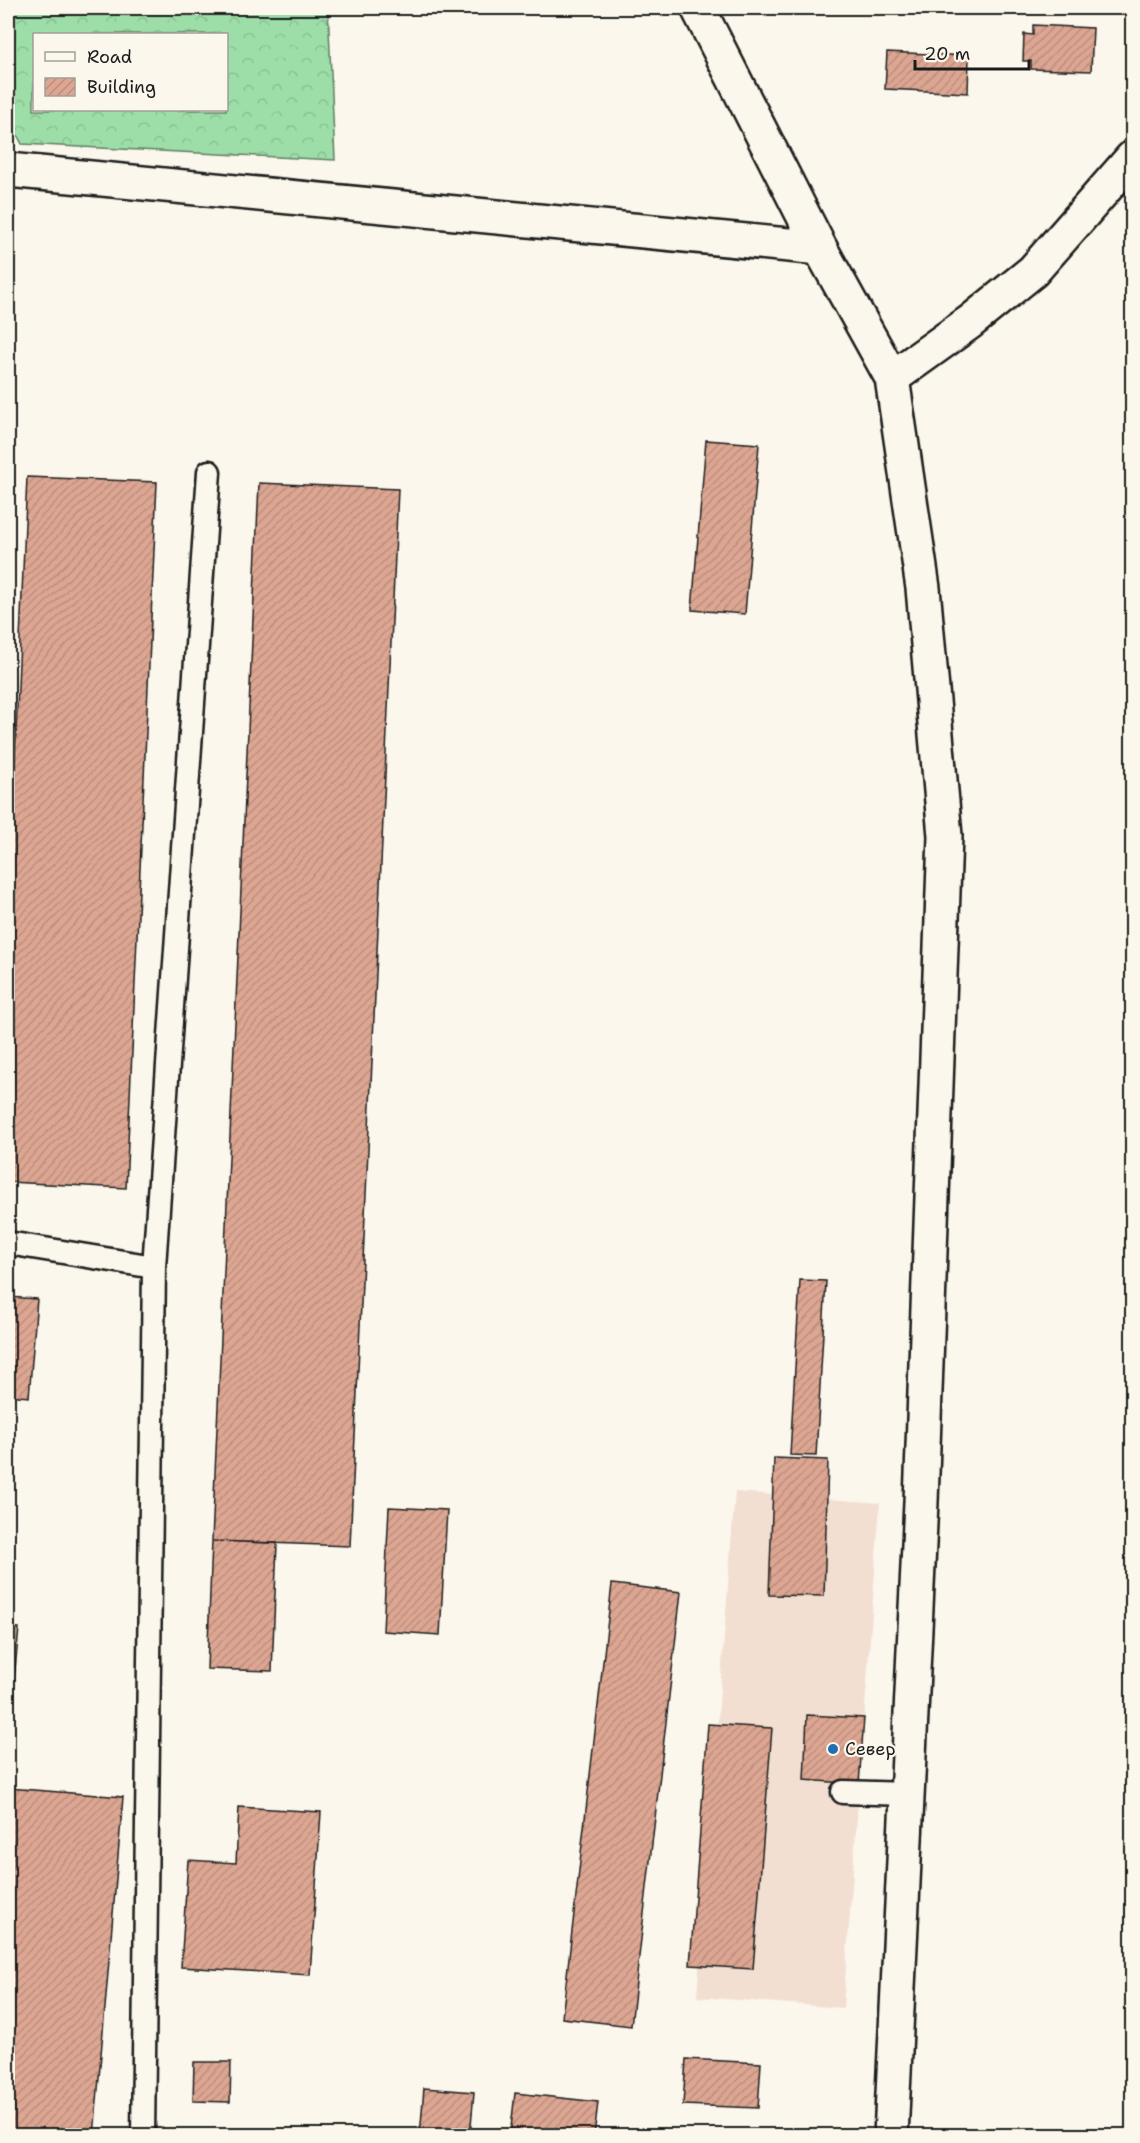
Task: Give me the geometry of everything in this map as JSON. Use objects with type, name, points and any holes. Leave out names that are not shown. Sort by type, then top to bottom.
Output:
[{"type":"street","points":[[698,8],[820,248],[892,378],[924,588],[945,836],[921,1502],[891,2136]]},
{"type":"street","points":[[892,378],[970,322],[1033,272],[1132,158]]},
{"type":"street","points":[[8,170],[820,248]]},
{"type":"lane","points":[[143,2136],[154,1267],[209,472]]},
{"type":"lane","points":[[8,1243],[154,1267]]},
{"type":"lane","points":[[843,1792],[907,1794]]},
{"type":"shaded area","points":[[735,1492],[880,1503],[843,2008],[697,1997]]},
{"type":"green space","points":[[8,8],[328,8],[335,160],[22,144],[8,117]]},
{"type":"building","points":[[1033,25],[1093,28],[1091,71],[1031,69],[1031,61],[1023,61],[1024,34],[1033,35]]},
{"type":"building","points":[[887,52],[969,56],[968,93],[885,89]]},
{"type":"building","points":[[706,440],[759,444],[745,614],[692,610]]},
{"type":"building","points":[[27,477],[157,482],[126,1188],[8,1182],[8,919]]},
{"type":"building","points":[[259,483],[398,489],[350,1546],[212,1541]]},
{"type":"building","points":[[800,1280],[826,1281],[816,1456],[790,1455]]},
{"type":"building","points":[[8,1297],[37,1299],[29,1397],[8,1395]]},
{"type":"building","points":[[774,1458],[828,1460],[824,1596],[769,1595]]},
{"type":"building","points":[[389,1507],[447,1510],[440,1635],[383,1631]]},
{"type":"building","points":[[212,1541],[277,1543],[272,1671],[207,1669]]},
{"type":"building","points":[[612,1584],[681,1592],[631,2026],[562,2018]]},
{"type":"building","points":[[8,1627],[19,1628],[12,1700],[8,1699]]},
{"type":"building","points":[[807,1715],[864,1718],[859,1784],[804,1780]]},
{"type":"building","points":[[708,1724],[772,1728],[753,1969],[690,1965]]},
{"type":"building","points":[[8,1788],[123,1797],[94,2136],[8,2131]]},
{"type":"building","points":[[239,1807],[321,1812],[310,1975],[181,1967],[188,1860],[236,1863]]},
{"type":"building","points":[[686,2059],[761,2063],[758,2108],[683,2105]]},
{"type":"building","points":[[194,2062],[231,2062],[230,2102],[193,2101]]},
{"type":"building","points":[[424,2088],[474,2092],[470,2136],[420,2136]]},
{"type":"building","points":[[515,2093],[598,2102],[594,2136],[510,2136]]},
{"type":"place","name":"Север","points":[[833,1749]]}]
